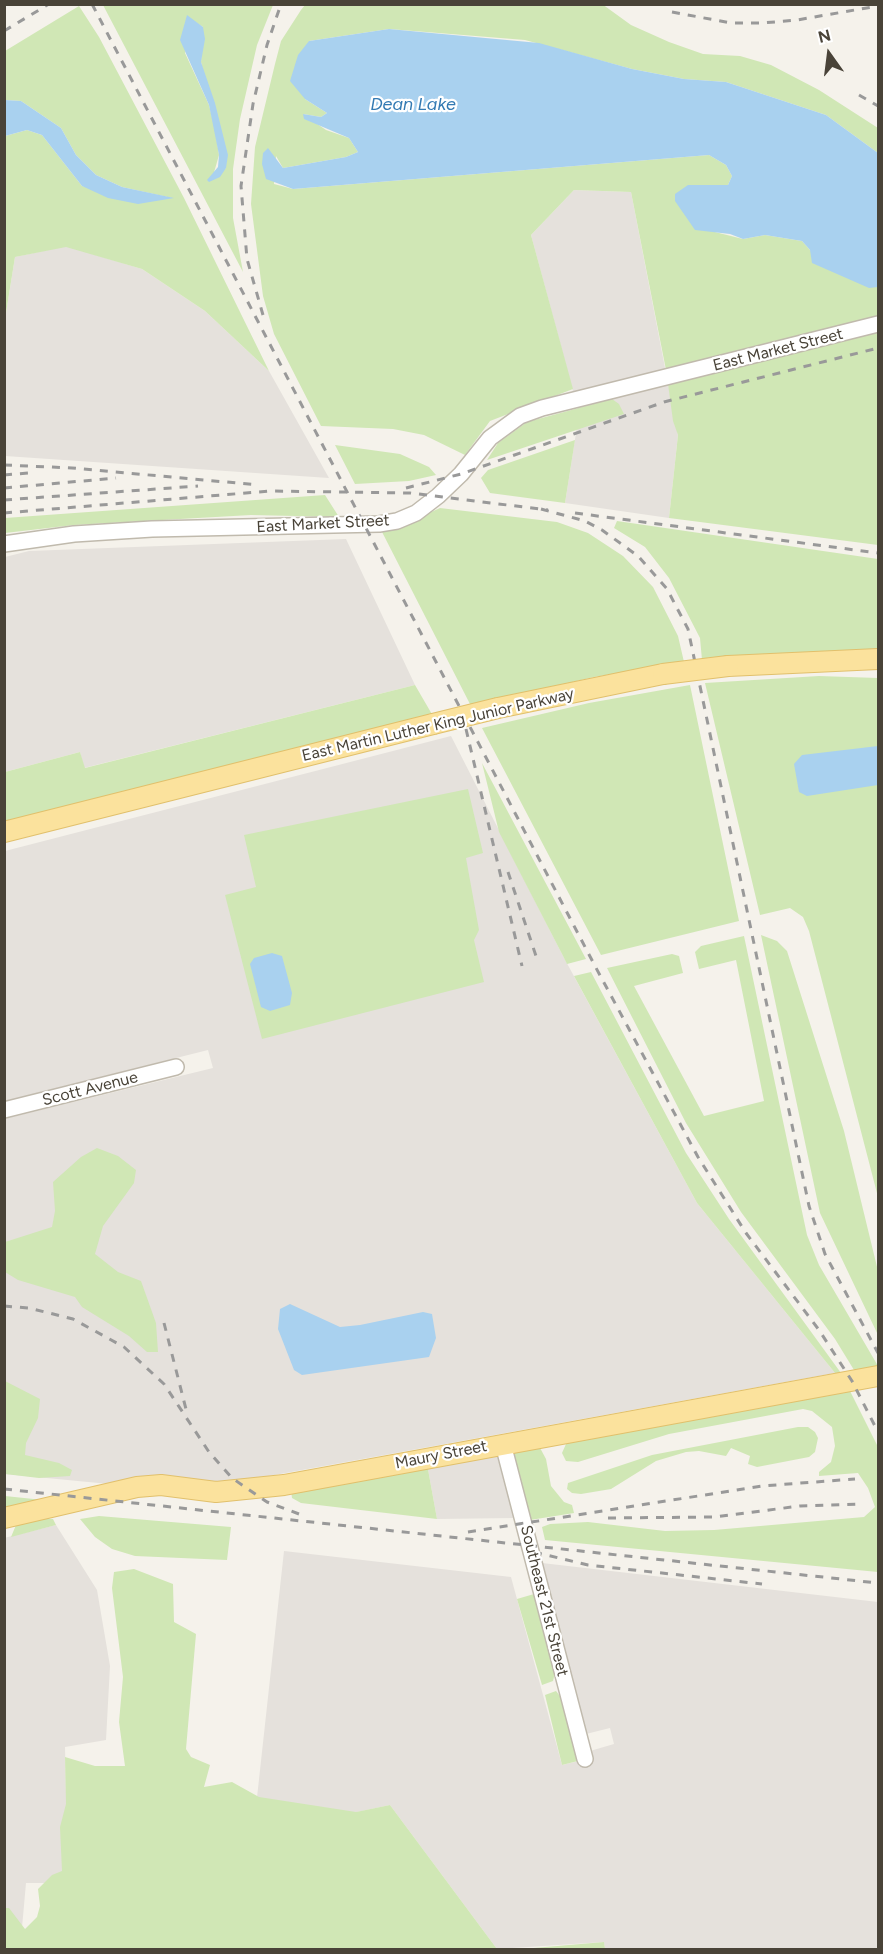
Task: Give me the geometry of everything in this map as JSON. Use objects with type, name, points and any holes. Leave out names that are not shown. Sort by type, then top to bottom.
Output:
[{"type":"main road","name":"East Martin Luther King Junior Parkway","points":[[4,832],[498,708],[663,674],[728,666],[879,659]]},
{"type":"main road","name":"Maury Street","points":[[4,1518],[137,1487],[160,1485],[216,1492],[247,1490],[877,1381]]},
{"type":"street","name":"East Market Street","points":[[4,544],[74,534],[152,529],[372,524],[397,521],[416,513],[438,496],[461,474],[490,438],[520,416],[542,408],[879,324]]},
{"type":"street","name":"Scott Avenue","points":[[4,1110],[176,1067]]},
{"type":"street","name":"Southeast 21st Street","points":[[503,1444],[585,1759]]},
{"type":"shaded area","points":[[574,190],[631,192],[678,435],[669,518],[565,503],[579,414],[531,235]]},
{"type":"shaded area","points":[[66,246],[142,269],[205,311],[269,371],[329,478],[5,456],[5,319],[15,257]]},
{"type":"shaded area","points":[[346,539],[415,685],[84,768],[80,752],[5,772],[5,557],[29,551]]},
{"type":"shaded area","points":[[451,736],[563,956],[697,1203],[835,1373],[226,1482],[109,1484],[5,1474],[4,1119],[213,1068],[208,1050],[5,1101],[5,851]]},
{"type":"shaded area","points":[[497,1455],[514,1518],[437,1519],[427,1464]]},
{"type":"shaded area","points":[[56,1525],[97,1590],[110,1666],[106,1740],[65,1747],[68,1883],[26,1883],[20,1950],[4,1949],[4,1538]]},
{"type":"shaded area","points":[[284,1551],[511,1577],[562,1765],[592,1758],[590,1751],[614,1744],[610,1728],[586,1734],[542,1563],[878,1602],[878,1949],[605,1950],[604,1942],[497,1949],[390,1805],[253,1834]]},
{"type":"green space","points":[[602,4],[631,25],[669,42],[703,54],[740,56],[771,65],[819,90],[878,128],[878,153],[826,115],[726,82],[684,79],[632,69],[525,40],[389,29],[309,41],[305,99],[327,113],[321,117],[303,114],[326,130],[349,138],[358,152],[346,157],[283,168],[276,156],[274,184],[293,189],[709,155],[726,165],[732,176],[728,185],[688,185],[715,232],[743,239],[765,235],[802,241],[810,250],[869,287],[878,287],[878,316],[666,370],[631,192],[574,190],[531,235],[573,389],[490,421],[465,455],[424,435],[393,429],[321,426],[274,334],[263,296],[251,204],[255,147],[275,64],[281,41],[301,10],[305,5]]},
{"type":"green space","points":[[103,5],[273,5],[257,45],[240,119],[233,169],[233,218],[243,272]],"holes":[[[195,22],[203,27],[201,62],[226,168],[213,176],[219,155],[215,129],[209,105],[185,53]]]},
{"type":"green space","points":[[79,6],[99,37],[184,198],[269,371],[205,311],[142,269],[66,247],[15,257],[5,319],[5,136],[27,130],[42,135],[82,186],[172,198],[122,187],[96,175],[76,155],[61,128],[21,101],[5,100],[5,51]]},
{"type":"green space","points":[[878,328],[878,545],[669,518],[678,435],[673,421],[668,384]]},
{"type":"green space","points":[[612,399],[619,404],[624,414],[487,460],[498,443],[527,422]]},
{"type":"green space","points":[[575,440],[565,503],[490,493],[481,478],[488,470]]},
{"type":"green space","points":[[335,445],[400,454],[429,467],[436,475],[409,481],[355,484]]},
{"type":"green space","points":[[325,495],[339,517],[251,515],[74,525],[5,533],[5,518]]},
{"type":"green space","points":[[440,508],[557,522],[588,533],[623,556],[653,587],[678,636],[684,662],[594,677],[471,706],[381,530],[409,522]]},
{"type":"green space","points":[[617,521],[878,559],[878,649],[702,660],[700,638],[669,578],[645,547],[614,528]]},
{"type":"green space","points":[[819,676],[878,678],[878,1197],[809,931],[803,917],[790,908],[760,915],[705,683]]},
{"type":"green space","points":[[415,685],[433,716],[5,824],[5,772],[80,752],[85,768]]},
{"type":"green space","points":[[690,685],[739,921],[601,955],[482,728],[589,703]]},
{"type":"green space","points":[[482,763],[586,959],[567,964],[499,832]]},
{"type":"green space","points":[[468,789],[483,853],[466,858],[479,930],[474,940],[484,982],[262,1039],[225,895],[256,887],[244,835]]},
{"type":"green space","points":[[761,935],[777,941],[787,951],[844,1131],[878,1271],[878,1335],[820,1213]]},
{"type":"green space","points":[[744,936],[807,1235],[819,1265],[878,1366],[854,1370],[835,1339],[741,1212],[686,1123],[607,968],[672,954],[679,956],[683,973],[634,986],[704,1116],[764,1101],[736,960],[699,969],[695,952],[701,946]]},
{"type":"green space","points":[[591,972],[686,1153],[729,1219],[841,1373],[835,1373],[697,1203],[574,976]]},
{"type":"green space","points":[[97,1148],[118,1156],[136,1170],[134,1183],[103,1226],[95,1254],[118,1272],[141,1281],[156,1323],[158,1352],[147,1352],[129,1336],[82,1307],[75,1297],[18,1280],[5,1272],[5,1242],[52,1227],[55,1211],[53,1182],[81,1157]]},
{"type":"green space","points":[[5,1381],[40,1399],[38,1418],[26,1443],[25,1455],[59,1463],[72,1470],[70,1476],[39,1478],[5,1474]]},
{"type":"green space","points":[[849,1389],[878,1447],[878,1572],[545,1540],[542,1527],[550,1524],[588,1522],[665,1531],[714,1530],[864,1517],[875,1507],[868,1488],[858,1473],[819,1476],[819,1472],[831,1462],[835,1446],[832,1427],[812,1411],[803,1409],[669,1434],[578,1462],[566,1461],[562,1453],[566,1444],[575,1437]]},
{"type":"green space","points":[[808,1427],[815,1432],[818,1438],[815,1452],[809,1457],[757,1467],[748,1464],[750,1456],[731,1448],[726,1456],[699,1451],[686,1452],[656,1461],[611,1489],[581,1494],[572,1493],[567,1489],[568,1483],[652,1455]]},
{"type":"green space","points":[[539,1446],[546,1459],[551,1486],[564,1502],[572,1505],[574,1513],[530,1520],[513,1451]]},
{"type":"green space","points":[[427,1464],[437,1519],[301,1503],[292,1498],[291,1490]]},
{"type":"green space","points":[[5,1496],[43,1500],[5,1509]]},
{"type":"green space","points":[[99,1516],[231,1527],[227,1560],[135,1556],[112,1549],[95,1537],[80,1519]]},
{"type":"green space","points":[[39,1518],[53,1519],[56,1525],[11,1537],[16,1525]]},
{"type":"green space","points":[[134,1569],[173,1584],[174,1622],[196,1634],[186,1749],[191,1757],[210,1765],[204,1787],[232,1782],[259,1797],[356,1812],[390,1805],[497,1949],[5,1949],[5,1908],[9,1908],[25,1929],[37,1917],[40,1906],[38,1889],[52,1875],[62,1871],[60,1827],[66,1804],[65,1757],[95,1766],[125,1766],[119,1722],[123,1677],[112,1588],[114,1572]]},
{"type":"green space","points":[[534,1594],[555,1673],[553,1681],[542,1685],[517,1599]]},
{"type":"green space","points":[[556,1691],[560,1696],[578,1761],[562,1765],[545,1695]]},
{"type":"green space","points":[[604,1942],[605,1949],[522,1949]]},
{"type":"water","points":[[187,15],[203,27],[205,39],[201,62],[215,103],[228,155],[226,168],[220,177],[209,182],[207,180],[218,167],[219,155],[209,105],[180,40]]},
{"type":"water","name":"Dean Lake","points":[[389,29],[539,43],[632,69],[684,79],[726,82],[826,115],[878,153],[878,287],[869,288],[812,263],[810,250],[802,241],[765,235],[743,239],[730,234],[695,230],[675,201],[675,194],[688,185],[728,185],[732,176],[726,165],[709,155],[293,189],[266,179],[262,164],[263,153],[268,148],[283,168],[346,157],[358,152],[349,138],[304,119],[303,114],[321,117],[327,113],[305,99],[290,81],[298,55],[309,41]]},
{"type":"water","points":[[5,100],[21,101],[61,128],[76,155],[96,175],[122,187],[174,198],[138,204],[108,198],[82,186],[42,135],[27,130],[5,136]]},
{"type":"water","points":[[878,746],[878,785],[807,796],[799,792],[794,764],[802,755]]},
{"type":"water","points":[[272,953],[282,956],[292,993],[290,1005],[270,1011],[261,1007],[250,964],[254,958]]},
{"type":"water","points":[[290,1304],[340,1327],[423,1312],[432,1314],[436,1338],[429,1357],[302,1375],[294,1370],[278,1329],[280,1309]]},
{"type":"railway","points":[[4,31],[49,4]]},
{"type":"railway","points":[[92,4],[595,966],[698,1157],[746,1233],[819,1330],[852,1381],[878,1432]]},
{"type":"railway","points":[[263,315],[247,259],[241,186],[253,104],[267,45],[281,4]]},
{"type":"railway","points":[[672,12],[731,23],[762,23],[797,20],[878,6]]},
{"type":"railway","points":[[859,95],[878,106]]},
{"type":"railway","points":[[406,488],[461,474],[664,402],[878,348]]},
{"type":"railway","points":[[4,465],[72,468],[259,485]]},
{"type":"railway","points":[[4,475],[29,473]]},
{"type":"railway","points":[[4,488],[116,478]]},
{"type":"railway","points":[[4,500],[198,486]]},
{"type":"railway","points":[[4,513],[270,491],[410,493],[548,510]]},
{"type":"railway","points":[[541,509],[585,521],[602,530],[638,556],[667,589],[688,629],[809,1206],[825,1254],[878,1353]]},
{"type":"railway","points":[[575,513],[878,553]]},
{"type":"railway","points":[[466,729],[522,966]]},
{"type":"railway","points":[[508,872],[538,962]]},
{"type":"railway","points":[[4,1306],[29,1308],[73,1319],[124,1347],[164,1384],[209,1452],[232,1478],[267,1502],[299,1514]]},
{"type":"railway","points":[[164,1323],[186,1409]]},
{"type":"railway","points":[[468,1532],[762,1486],[855,1479]]},
{"type":"railway","points":[[4,1489],[878,1583]]},
{"type":"railway","points":[[608,1518],[714,1517],[800,1506],[859,1504]]},
{"type":"railway","points":[[534,1552],[588,1565],[762,1584]]}]
